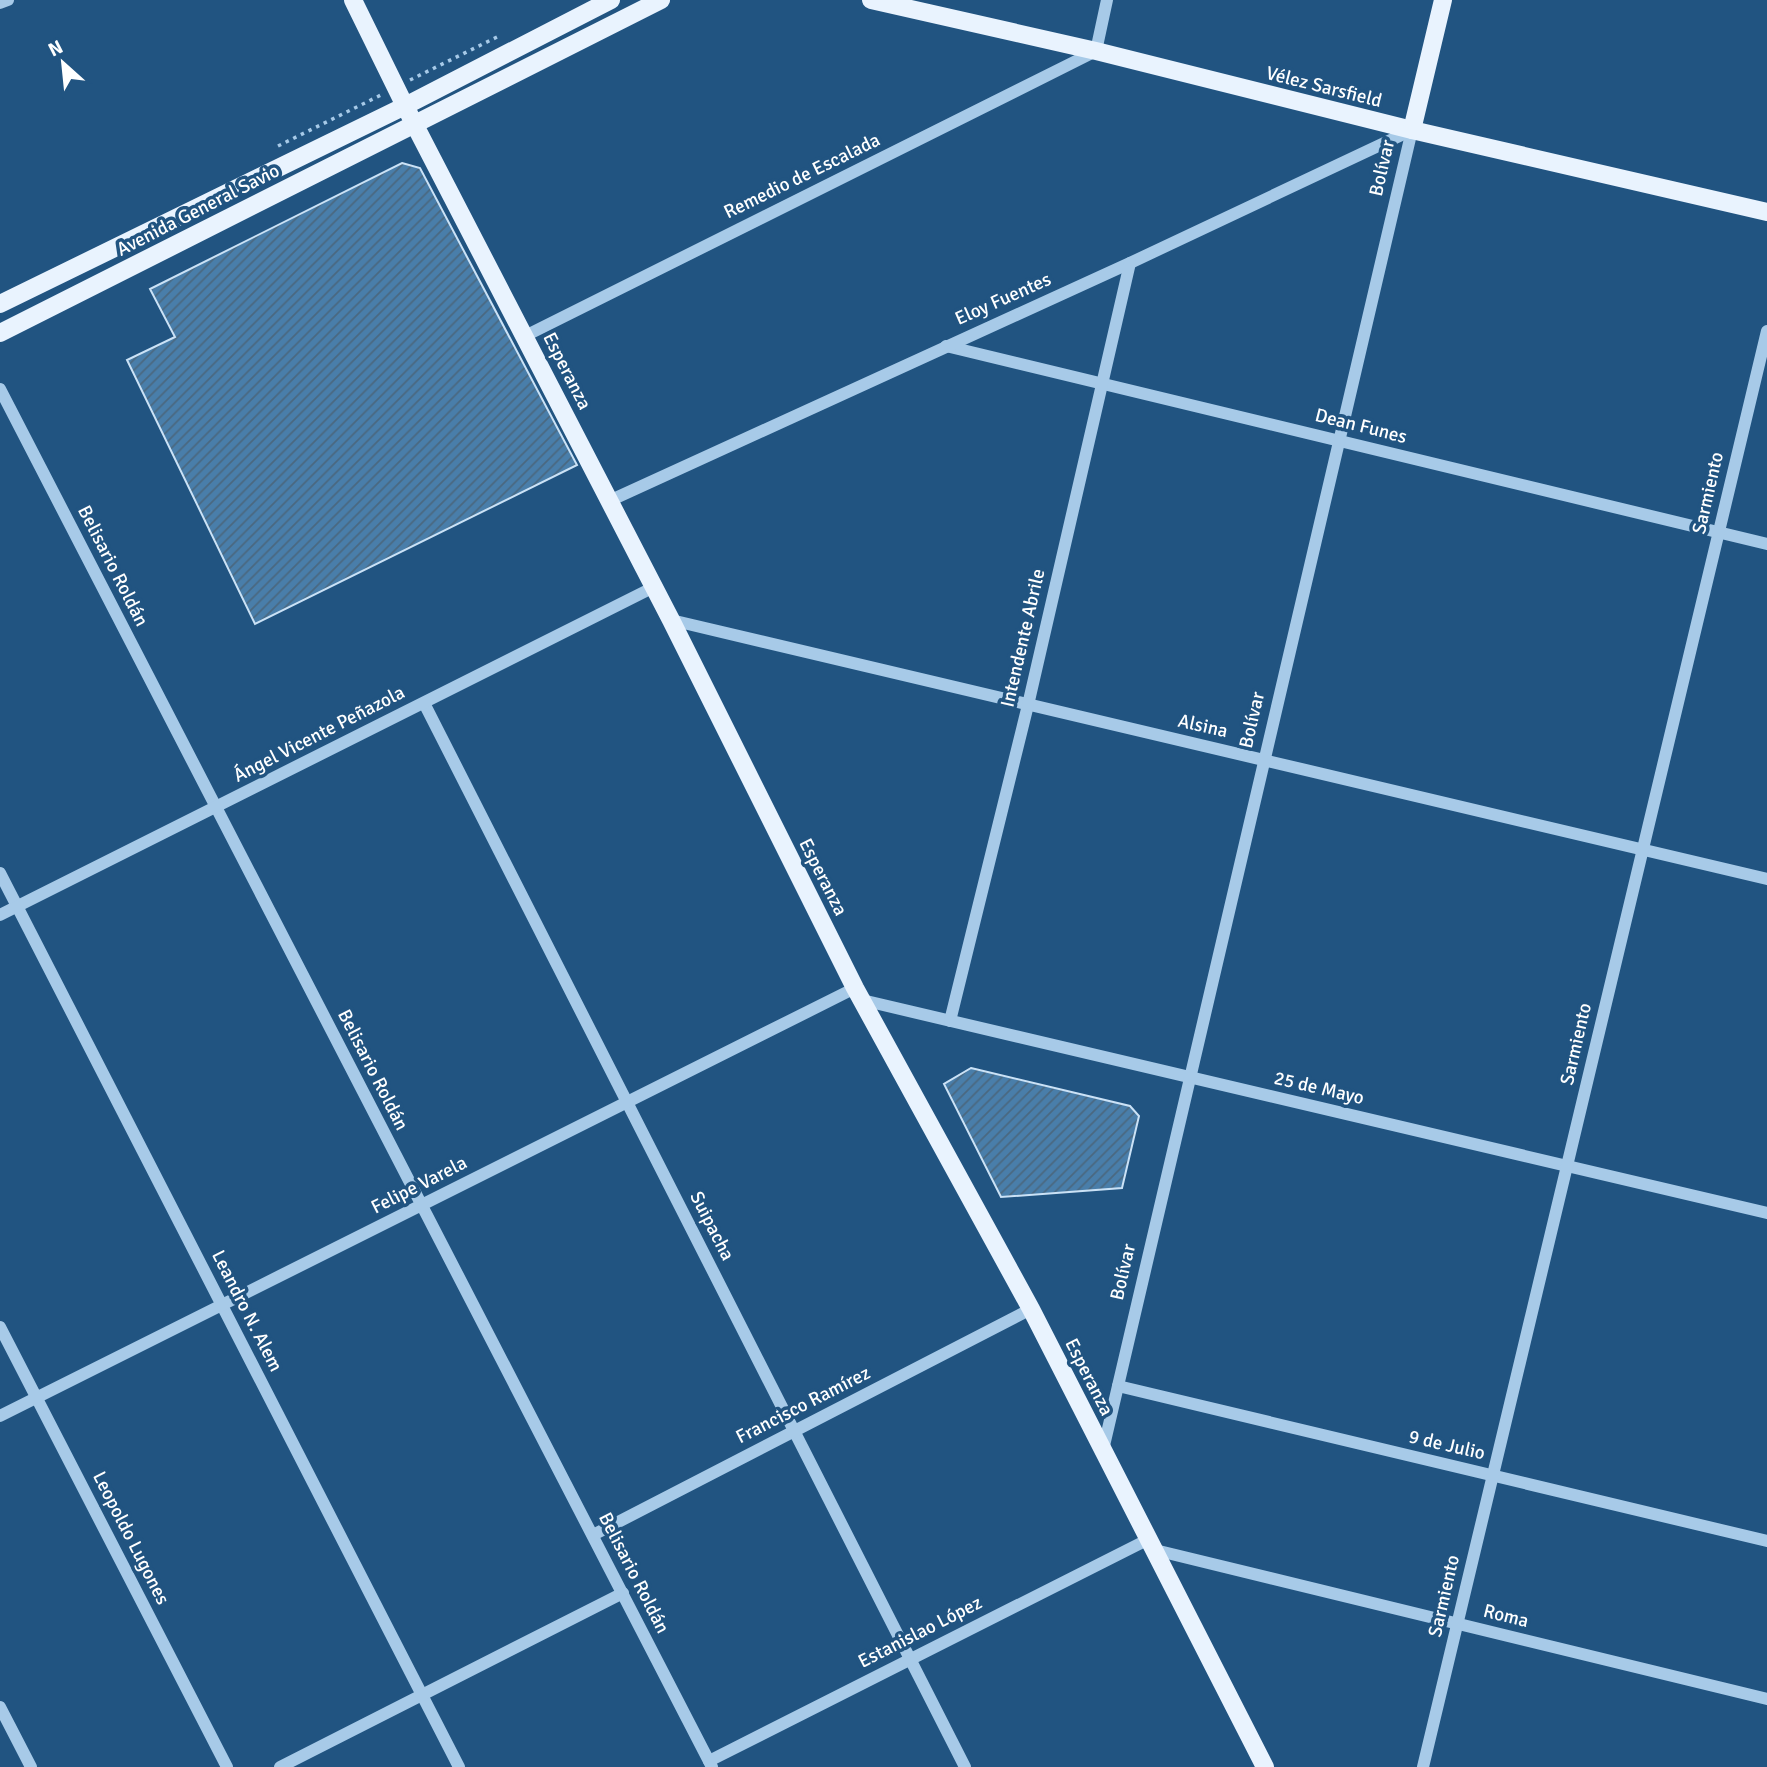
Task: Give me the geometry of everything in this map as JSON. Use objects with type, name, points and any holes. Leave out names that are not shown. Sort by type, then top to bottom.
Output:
[{"type":"main road","name":"Esperanza","points":[[353,0],[405,106],[671,620],[859,994],[1031,1310],[1265,1767]]},
{"type":"main road","name":"Avenida General Savio","points":[[0,304],[405,106],[611,0]]},
{"type":"main road","name":"Avenida General Savio","points":[[0,333],[661,0]]},
{"type":"main road","name":"Vélez Sarsfield","points":[[871,0],[1096,51],[1412,130],[1767,212]]},
{"type":"main road","name":"Bolívar","points":[[1412,130],[1443,0]]},
{"type":"street","points":[[0,4],[8,0]]},
{"type":"street","points":[[1096,51],[1107,0]]},
{"type":"street","name":"Remedio de Escalada","points":[[525,335],[1096,51]]},
{"type":"street","name":"Eloy Fuentes","points":[[609,501],[1130,263],[1412,130]]},
{"type":"street","name":"Bolívar","points":[[1103,1450],[1412,130]]},
{"type":"street","name":"Intendente Abrile","points":[[950,1021],[1028,705],[1130,263]]},
{"type":"street","name":"Sarmiento","points":[[1423,1767],[1767,331]]},
{"type":"street","name":"Dean Funes","points":[[946,346],[1767,544]]},
{"type":"street","name":"Belisario Roldán","points":[[0,389],[710,1764]]},
{"type":"street","name":"Ángel Vicente Peñazola","points":[[0,915],[654,587]]},
{"type":"street","name":"Alsina","points":[[671,620],[1767,879]]},
{"type":"street","name":"Suipacha","points":[[424,703],[965,1767]]},
{"type":"street","name":"Leandro N. Alem","points":[[0,873],[459,1767]]},
{"type":"street","name":"25 de Mayo","points":[[859,994],[950,1021],[1767,1213]]},
{"type":"street","name":"Felipe Varela","points":[[0,1416],[627,1102],[859,994]]},
{"type":"street","name":"Francisco Ramírez","points":[[593,1535],[1031,1310]]},
{"type":"street","name":"Leopoldo Lugones","points":[[0,1327],[227,1767]]},
{"type":"street","name":"9 de Julio","points":[[1118,1387],[1767,1541]]},
{"type":"street","name":"Estanislao López","points":[[710,1764],[910,1659],[1152,1544]]},
{"type":"street","name":"Roma","points":[[1152,1544],[1767,1699]]},
{"type":"street","points":[[280,1767],[623,1593]]},
{"type":"street","points":[[0,1707],[31,1767]]},
{"type":"path","points":[[396,87],[508,31]]},
{"type":"building","points":[[402,163],[420,168],[577,465],[255,624],[127,360],[175,337],[150,289]]},
{"type":"building","points":[[971,1068],[1130,1106],[1139,1116],[1122,1188],[1001,1197],[944,1084]]}]
